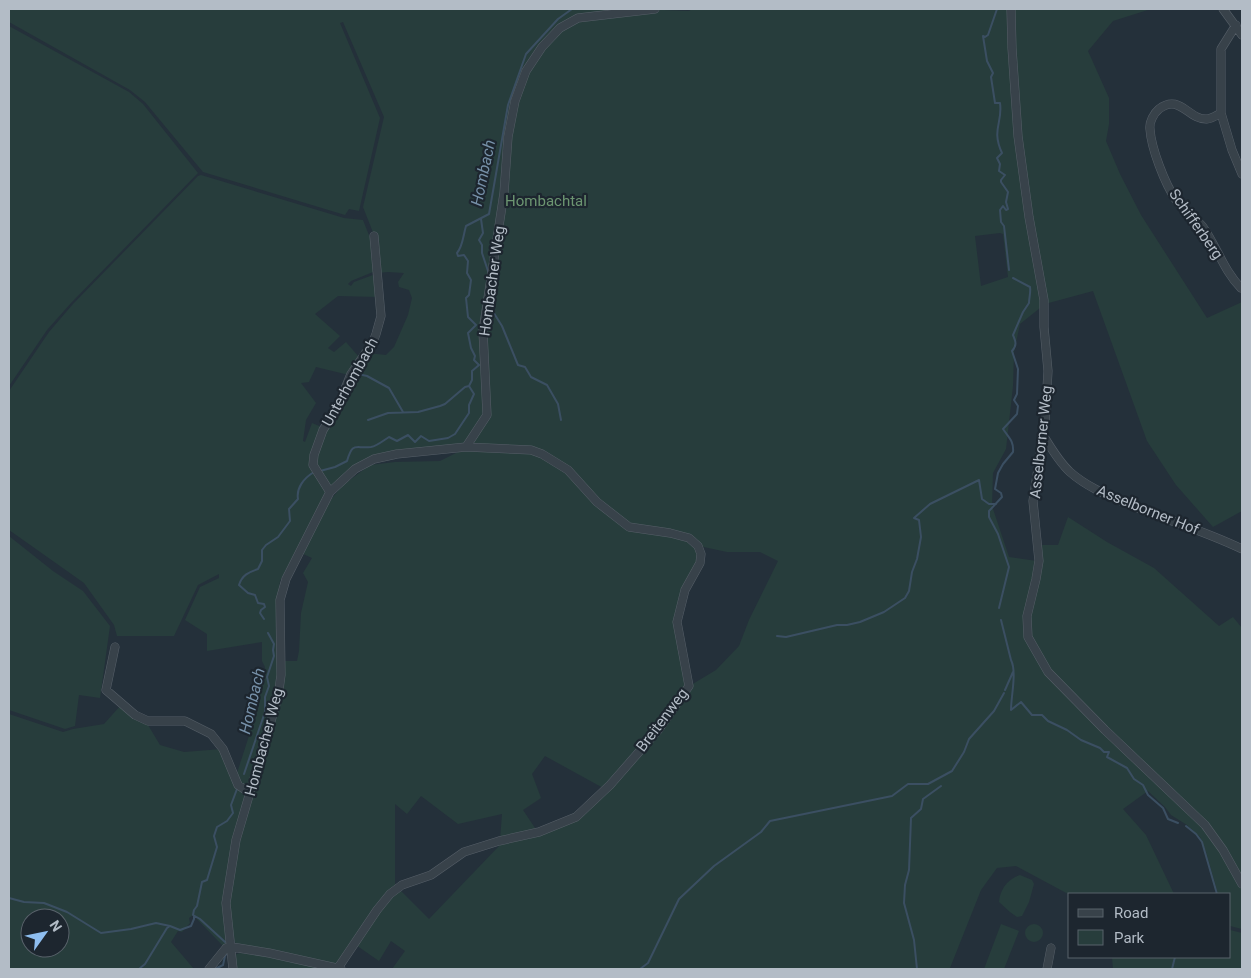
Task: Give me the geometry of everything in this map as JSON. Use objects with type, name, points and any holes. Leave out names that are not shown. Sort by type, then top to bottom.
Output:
[{"type":"street","name":"Hombacher Weg","points":[[233,969],[226,903],[236,840],[278,697],[280,683],[280,600],[289,572],[330,492],[355,469],[374,459],[397,454],[466,447],[487,415],[483,331],[504,193],[508,137],[515,101],[526,71],[546,42],[569,22],[578,18],[655,9]]},
{"type":"street","name":"Asselborner Weg","points":[[1011,9],[1018,136],[1029,217],[1044,300],[1048,372],[1047,404],[1033,501],[1039,561],[1027,616],[1028,637],[1048,672],[1105,730],[1205,825],[1223,850],[1242,884]]},
{"type":"street","points":[[1223,9],[1242,35]]},
{"type":"street","points":[[1236,25],[1221,49],[1221,113],[1232,150],[1242,174]]},
{"type":"street","name":"Schifferberg","points":[[1221,113],[1208,119],[1195,117],[1183,106],[1166,104],[1158,110],[1151,120],[1149,128],[1156,159],[1176,200],[1202,226],[1219,252],[1233,280],[1241,288]]},
{"type":"street","name":"Unterhombach","points":[[330,492],[313,465],[314,455],[323,430],[338,406],[351,374],[373,342],[381,316],[374,236]]},
{"type":"street","name":"Asselborner Hof","points":[[1043,435],[1057,458],[1070,472],[1100,492],[1242,549]]},
{"type":"street","name":"Breitenweg","points":[[232,948],[340,968],[377,910],[390,894],[402,885],[431,875],[464,852],[539,832],[576,818],[610,785],[659,729],[689,686],[677,622],[685,590],[700,563],[702,554],[698,546],[689,538],[629,527],[598,502],[568,470],[542,454],[518,448],[466,447]]},
{"type":"street","points":[[115,647],[106,690],[135,716],[148,721],[184,721],[212,734],[223,749],[238,785],[250,793]]},
{"type":"street","points":[[209,969],[226,948],[232,948]]},
{"type":"street","points":[[1047,969],[1050,948]]},
{"type":"green space","name":"Hombachtal","points":[[9,9],[663,9],[689,11],[692,9],[1151,9],[1113,21],[1088,51],[1109,98],[1109,124],[1106,141],[1141,215],[1207,318],[1242,302],[1242,511],[1213,527],[1176,485],[1147,441],[1093,291],[1045,304],[1020,324],[1014,352],[1013,386],[1006,449],[993,473],[992,506],[1009,557],[1037,561],[1035,580],[1026,615],[1026,638],[1048,673],[1141,768],[1204,826],[1221,851],[1242,890],[1242,929],[1231,926],[1231,893],[1218,893],[1200,837],[1187,825],[1171,815],[1148,791],[1123,809],[1146,835],[1174,893],[1068,894],[1016,866],[997,868],[981,890],[950,968],[952,969],[392,969],[405,951],[391,941],[379,961],[353,943],[337,965],[239,946],[232,938],[228,912],[231,880],[239,840],[236,840],[224,901],[226,946],[224,947],[193,915],[189,918],[190,923],[182,932],[178,931],[171,942],[194,969],[9,969],[9,714],[63,732],[104,724],[121,705],[148,725],[160,745],[184,752],[222,749],[236,776],[258,708],[260,700],[259,689],[265,667],[262,661],[262,642],[207,651],[207,634],[185,620],[200,587],[219,578],[219,574],[198,585],[174,636],[117,636],[114,625],[84,583],[9,530],[9,391],[49,332],[73,304],[198,176],[201,175],[344,218],[363,220],[372,243],[376,267],[377,246],[375,232],[374,235],[363,207],[384,117],[343,22],[340,23],[380,118],[359,211],[349,209],[345,215],[203,172],[145,102],[130,90],[9,22]],"holes":[[[1003,234],[1008,277],[981,286],[975,236]],[[376,269],[377,273],[404,273],[398,282],[399,287],[409,290],[412,298],[408,315],[394,347],[386,355],[367,353],[363,357],[355,367],[344,396],[330,417],[330,420],[324,428],[312,423],[305,442],[303,441],[306,420],[316,403],[301,383],[309,382],[316,367],[349,375],[359,357],[346,342],[334,352],[328,348],[340,336],[315,314],[338,296],[378,297],[377,276],[373,275],[354,282],[351,286],[348,284]],[[481,349],[487,350],[490,418],[467,446],[517,447],[543,452],[569,469],[599,500],[629,525],[689,537],[699,546],[727,552],[760,552],[778,561],[749,620],[739,646],[716,670],[691,685],[660,730],[610,786],[577,819],[539,833],[500,842],[500,845],[429,919],[395,885],[395,804],[407,814],[421,796],[458,824],[502,814],[500,840],[537,831],[523,810],[541,798],[532,774],[545,756],[605,789],[658,729],[688,685],[677,622],[685,590],[699,563],[700,554],[698,546],[689,539],[670,534],[628,528],[566,472],[540,455],[518,450],[464,449],[440,461],[395,462],[370,465],[343,485],[322,510],[301,553],[312,558],[303,573],[308,582],[301,613],[297,661],[283,661],[284,675],[251,799],[246,793],[247,788],[250,789],[277,694],[279,661],[277,601],[280,581],[323,500],[334,484],[352,467],[376,455],[402,451],[435,451],[462,445],[479,424],[485,405]]]},
{"type":"green space","points":[[9,26],[129,92],[143,104],[198,173],[47,330],[9,386]]},
{"type":"green space","points":[[1068,517],[1107,542],[1154,568],[1219,626],[1233,617],[1242,628],[1242,879],[1225,849],[1050,671],[1029,637],[1028,616],[1039,545],[1058,545]]},
{"type":"green space","points":[[9,536],[53,571],[83,591],[110,626],[100,698],[79,695],[75,726],[65,729],[9,710]]},
{"type":"green space","points":[[1020,875],[1032,880],[1034,884],[1029,902],[1022,916],[1017,917],[999,902],[1005,886],[1011,879]]},
{"type":"green space","points":[[1001,924],[1019,931],[1004,969],[984,969]]},
{"type":"green space","points":[[1034,924],[1042,929],[1043,933],[1038,941],[1034,942],[1026,937],[1025,933],[1030,925]]},
{"type":"green space","points":[[1231,930],[1242,933],[1242,969],[1113,969],[1112,958],[1231,958]]},
{"type":"green space","points":[[240,953],[268,956],[339,969],[235,969],[234,955]]},
{"type":"waterway","name":"Hombach","points":[[320,471],[347,461],[355,447],[373,446],[389,437],[397,441],[408,435],[415,442],[421,436],[429,441],[448,438],[455,434],[469,413],[469,405],[474,394],[469,386],[472,380],[472,371],[479,365],[474,360],[475,356],[468,333],[476,325],[468,317],[466,298],[469,295],[471,280],[467,273],[468,261],[464,255],[458,256],[457,253],[462,244],[466,226],[489,214],[508,105],[526,54],[558,19],[572,9]]},
{"type":"waterway","points":[[997,9],[988,35],[983,36],[987,61],[993,73],[991,77],[995,103],[1000,103],[997,138],[1002,153],[997,158],[1000,164],[999,171],[1005,175],[1001,182],[1008,192],[1006,202],[1008,209],[1006,210],[1003,206],[1000,210],[1001,222],[1004,226],[1009,270]]},
{"type":"waterway","points":[[481,219],[483,233],[479,240],[489,274]]},
{"type":"waterway","points":[[999,608],[1009,567],[998,534],[989,517],[989,511],[1002,497],[1001,493],[995,489],[998,473],[1013,452],[1012,442],[1003,429],[1017,414],[1018,406],[1014,400],[1017,394],[1018,369],[1012,351],[1015,347],[1013,335],[1029,303],[1030,291],[1030,287],[1013,278]]},
{"type":"waterway","points":[[490,307],[502,326],[518,365],[525,367],[531,377],[547,385],[558,404],[561,420]]},
{"type":"waterway","points":[[358,374],[367,376],[389,388],[403,412]]},
{"type":"waterway","points":[[368,420],[388,413],[418,412],[440,406],[469,386]]},
{"type":"waterway","name":"Hombach","points":[[264,619],[260,613],[265,607],[264,604],[258,603],[255,595],[248,593],[239,585],[246,574],[258,569],[262,561],[262,550],[278,537],[290,521],[289,509],[298,499],[298,491],[304,480],[314,472]]},
{"type":"waterway","points":[[777,636],[786,637],[837,625],[847,625],[884,612],[905,598],[909,591],[921,537],[919,520],[914,518],[930,504],[979,480],[982,499],[989,504],[996,504]]},
{"type":"waterway","points":[[1001,620],[1014,671],[1011,710],[1021,702],[1032,715],[1042,715],[1048,721],[1067,730],[1081,740],[1100,748],[1104,752],[1109,752],[1107,757],[1127,768],[1134,779],[1143,785],[1148,795],[1163,808],[1168,819],[1178,823]]},
{"type":"waterway","name":"Hombach","points":[[244,774],[265,712],[265,697],[269,686],[267,677],[274,656],[274,644],[268,633]]},
{"type":"waterway","points":[[1005,690],[1013,672]]},
{"type":"waterway","points":[[640,969],[648,963],[679,899],[714,866],[761,832],[770,821],[892,796],[908,784],[928,784],[952,771],[964,752],[969,739],[994,711],[1004,693]]},
{"type":"waterway","points":[[917,969],[914,940],[904,903],[905,885],[909,870],[911,818],[921,809],[923,799],[941,786]]},
{"type":"waterway","name":"Hombach","points":[[225,942],[193,915],[202,882],[207,880],[217,847],[214,836],[217,827],[227,821],[233,813],[231,805],[237,789]]},
{"type":"waterway","points":[[1186,826],[1202,842],[1217,893]]},
{"type":"waterway","points":[[9,898],[24,902],[44,903],[67,912],[101,933],[156,923],[170,926]]},
{"type":"waterway","points":[[139,969],[145,964],[167,928],[170,926],[180,930],[191,926],[194,916]]},
{"type":"waterway","name":"Hombach","points":[[215,969],[223,965],[225,956],[229,951]]},
{"type":"waterway","points":[[1172,969],[1175,958]]}]
